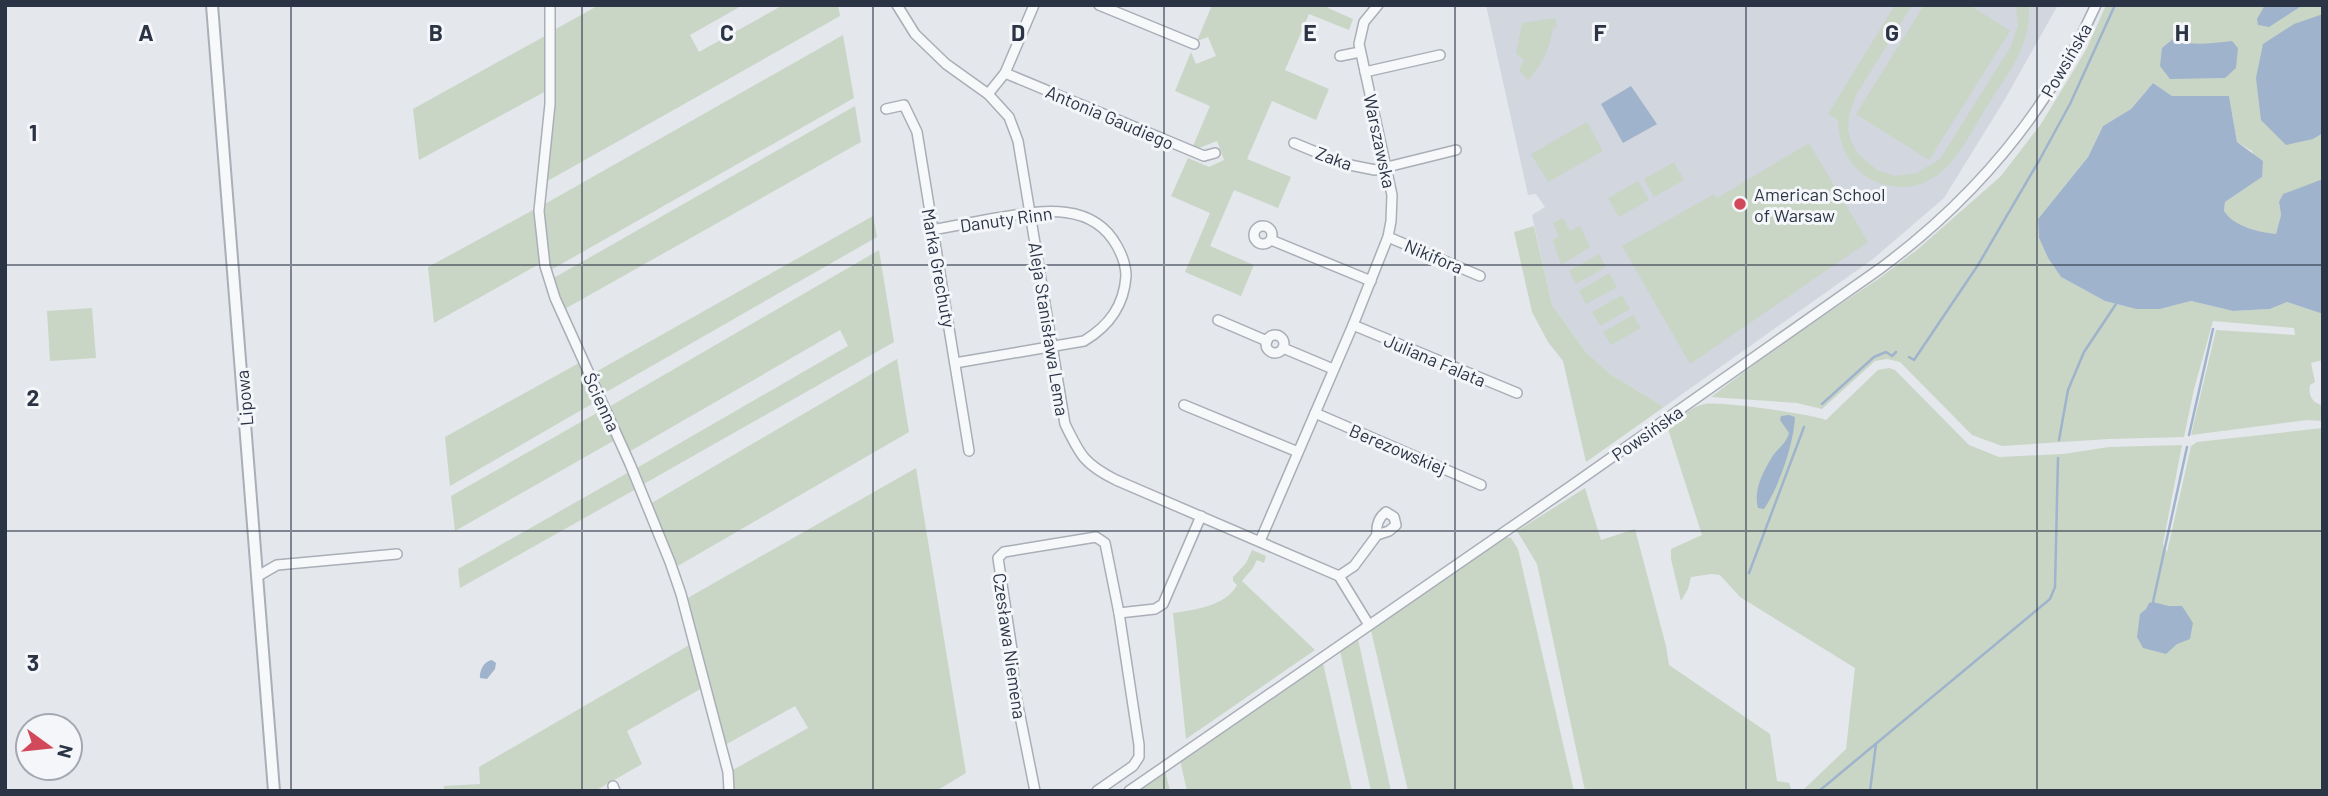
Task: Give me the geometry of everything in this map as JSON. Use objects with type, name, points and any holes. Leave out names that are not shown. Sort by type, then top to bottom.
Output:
[{"type":"street","name":"Lipowa","points":[[212,5],[274,791]]},
{"type":"street","name":"Ścienna","points":[[550,5],[550,104],[538,211],[545,266],[555,298],[660,535],[681,594],[728,772],[727,789]]},
{"type":"street","name":"Aleja Stanisława Lema","points":[[897,5],[915,34],[946,64],[988,94],[1009,117],[1018,141],[1065,424],[1081,456],[1094,469],[1116,480],[1339,576]]},
{"type":"street","points":[[988,94],[1006,73],[1034,5]]},
{"type":"street","points":[[1099,5],[1194,44]]},
{"type":"street","name":"Warszawska","points":[[1260,541],[1388,237],[1392,208],[1386,166],[1359,37],[1361,28],[1378,5]]},
{"type":"street","name":"Powsińska","points":[[1129,791],[1881,268],[1934,226],[1993,167],[2031,118],[2068,60],[2096,5]]},
{"type":"street","points":[[1340,56],[1360,52]]},
{"type":"street","points":[[1365,72],[1440,55]]},
{"type":"street","name":"Antonia Gaudiego","points":[[1006,73],[1204,156],[1215,153]]},
{"type":"street","name":"Marka Grechuty","points":[[886,109],[904,105],[916,132],[969,451]]},
{"type":"street","name":"Zaka","points":[[1294,143],[1345,164],[1375,170],[1457,150]]},
{"type":"street","name":"Danuty Rinn","points":[[932,230],[1030,212],[1071,212],[1099,223],[1111,236],[1126,266],[1125,284],[1118,309],[1107,324],[1084,341],[955,363]]},
{"type":"street","name":"Nikifora","points":[[1388,237],[1480,275]]},
{"type":"street","points":[[1271,240],[1371,281]]},
{"type":"street","points":[[1218,320],[1267,341],[1273,335],[1280,337],[1284,343],[1283,348],[1333,369]]},
{"type":"street","name":"Juliana Falata","points":[[1353,325],[1517,393]]},
{"type":"street","points":[[1184,405],[1297,452]]},
{"type":"street","name":"Berezowskiej","points":[[1315,413],[1481,485]]},
{"type":"street","points":[[1119,613],[1155,609],[1163,604],[1201,516]]},
{"type":"street","points":[[1369,625],[1339,576],[1354,566],[1377,535]]},
{"type":"street","name":"Czesława Niemena","points":[[1035,791],[1014,686],[1012,650],[998,563],[1000,554],[1096,537],[1105,543],[1119,613],[1139,757],[1133,766],[1097,791]]},
{"type":"street","points":[[258,576],[278,565],[397,554]]},
{"type":"shaded area","name":"American School of Warsaw","points":[[1486,5],[2058,5],[2005,99],[1944,198],[1873,259],[1664,407],[1610,374],[1586,352],[1552,305],[1532,215],[1545,207],[1536,194],[1528,195]]},
{"type":"green space","points":[[599,5],[743,5],[690,35],[699,52],[783,5],[838,5],[840,16],[544,183],[555,94],[554,30]]},
{"type":"green space","points":[[1212,5],[1326,5],[1353,19],[1349,30],[1309,14],[1285,70],[1329,89],[1316,120],[1272,101],[1247,159],[1291,177],[1278,208],[1234,190],[1210,246],[1254,265],[1241,296],[1185,272],[1210,213],[1171,196],[1188,158],[1209,167],[1224,160],[1217,141],[1199,148],[1193,146],[1210,106],[1175,91],[1191,52],[1196,64],[1216,56],[1208,37],[1197,41]]},
{"type":"green space","points":[[1895,5],[1912,5],[1856,95],[1849,115],[1848,130],[1858,154],[1877,170],[1895,176],[1917,173],[1940,159],[2011,46],[2018,25],[2016,5],[2028,5],[2029,8],[2022,48],[1954,159],[1930,180],[1899,187],[1876,182],[1852,164],[1840,136],[1838,120],[1828,114]]},
{"type":"green space","points":[[1924,5],[1970,5],[2010,31],[1929,160],[1856,114]]},
{"type":"green space","points":[[2106,5],[2323,5],[2323,179],[2279,202],[2281,215],[2276,234],[2240,225],[2224,211],[2225,202],[2262,177],[2252,151],[2237,142],[2229,96],[2172,96],[2153,83],[2131,109],[2103,126],[2088,157],[2038,219],[2039,238],[2061,277],[2105,301],[2136,309],[2160,309],[2191,301],[2233,311],[2270,309],[2287,302],[2323,314],[2323,360],[2311,363],[2315,382],[2310,385],[2310,395],[2314,401],[2323,405],[2323,421],[2307,420],[2191,435],[2216,330],[2295,335],[2294,328],[2213,321],[2184,437],[2002,446],[1972,435],[1900,362],[1887,359],[1875,361],[1822,409],[1797,403],[1711,397],[1777,347],[1918,249],[2001,176],[2041,124],[2086,50]]},
{"type":"green space","points":[[1555,18],[1557,27],[1553,28],[1545,56],[1528,80],[1519,70],[1524,60],[1516,53],[1522,23]]},
{"type":"green space","points":[[843,35],[854,98],[549,271],[543,205]]},
{"type":"green space","points":[[545,36],[546,91],[419,160],[413,109]]},
{"type":"green space","points":[[855,106],[861,142],[563,310],[552,279]]},
{"type":"green space","points":[[1587,122],[1603,151],[1548,182],[1531,154]]},
{"type":"green space","points":[[1809,143],[1868,242],[1690,364],[1622,246],[1714,194],[1717,198]]},
{"type":"green space","points":[[1674,162],[1684,180],[1654,197],[1644,179]]},
{"type":"green space","points":[[1638,181],[1649,200],[1619,217],[1608,198]]},
{"type":"green space","points":[[535,209],[537,247],[541,263],[434,323],[428,267]]},
{"type":"green space","points":[[873,216],[877,237],[601,395],[592,374]]},
{"type":"green space","points":[[1563,218],[1570,231],[1580,226],[1590,247],[1561,265],[1553,240],[1559,236],[1553,223]]},
{"type":"green space","points":[[1534,226],[1552,305],[1586,352],[1610,374],[1664,407],[1586,462],[1563,361],[1548,342],[1532,312],[1514,232]]},
{"type":"green space","points":[[879,250],[894,342],[642,485],[635,469],[848,346],[840,330],[627,453],[607,408]]},
{"type":"green space","points":[[1599,254],[1606,267],[1576,284],[1569,271]]},
{"type":"green space","points":[[1609,273],[1617,287],[1586,304],[1579,291]]},
{"type":"green space","points":[[1622,295],[1630,309],[1600,326],[1592,312]]},
{"type":"green space","points":[[92,308],[96,358],[50,361],[47,311]]},
{"type":"green space","points":[[1633,315],[1641,328],[1611,345],[1603,332]]},
{"type":"green space","points":[[897,359],[909,432],[676,567],[650,504]]},
{"type":"green space","points":[[579,363],[597,401],[450,486],[445,437]]},
{"type":"green space","points":[[1878,370],[1895,370],[1969,445],[1999,457],[2063,454],[2109,447],[2182,445],[2163,544],[2167,552],[2191,446],[2197,442],[2323,428],[2323,791],[1802,791],[1846,749],[1855,668],[1740,597],[1720,575],[1691,577],[1681,601],[1671,549],[1702,535],[1667,426],[1685,413],[1705,404],[1746,406],[1826,420]]},
{"type":"green space","points":[[602,410],[615,440],[455,531],[451,496]]},
{"type":"green space","points":[[916,468],[966,773],[936,791],[733,791],[731,771],[808,728],[795,706],[725,745],[686,599]]},
{"type":"green space","points":[[629,472],[636,489],[460,588],[458,569]]},
{"type":"green space","points":[[1585,488],[1601,540],[1635,529],[1669,665],[1770,734],[1777,781],[1789,783],[1792,791],[1585,791],[1537,564],[1517,531]]},
{"type":"green space","points":[[1506,537],[1511,538],[1518,549],[1574,791],[1408,791],[1371,630]]},
{"type":"green space","points":[[1252,550],[1266,556],[1264,563],[1257,560],[1242,581],[1315,650],[1186,739],[1173,613],[1209,606],[1225,598],[1237,585],[1233,577],[1246,563]]},
{"type":"green space","points":[[1358,639],[1391,791],[1371,791],[1340,651]]},
{"type":"green space","points":[[691,644],[702,688],[627,731],[642,764],[595,791],[444,791],[444,786],[480,784],[479,767]]},
{"type":"green space","points":[[1323,663],[1352,791],[1187,791],[1180,760]]},
{"type":"green space","points":[[1165,770],[1170,791],[1137,791]]},
{"type":"water","points":[[2265,5],[2303,5],[2269,27],[2258,25],[2257,19]]},
{"type":"water","points":[[2323,14],[2323,133],[2313,139],[2286,145],[2261,120],[2256,78],[2263,44],[2294,24]]},
{"type":"water","points":[[2173,39],[2195,44],[2232,41],[2238,48],[2236,68],[2225,78],[2170,79],[2160,66],[2162,48]]},
{"type":"water","points":[[2153,83],[2172,96],[2229,96],[2237,142],[2263,161],[2262,177],[2225,202],[2224,211],[2241,225],[2276,234],[2281,215],[2279,202],[2283,194],[2323,179],[2323,314],[2287,302],[2270,309],[2233,311],[2191,301],[2160,309],[2136,309],[2105,301],[2061,277],[2039,238],[2038,219],[2088,157],[2103,126],[2131,109]]},
{"type":"water","points":[[1631,86],[1657,124],[1623,143],[1601,104]]},
{"type":"water","points":[[1781,416],[1795,417],[1785,464],[1764,509],[1758,508],[1757,495],[1762,475],[1789,433],[1780,420]]},
{"type":"water","points":[[2153,602],[2182,606],[2193,623],[2190,639],[2177,644],[2166,654],[2143,648],[2137,637],[2140,614]]},
{"type":"water","points":[[492,660],[496,663],[495,669],[487,679],[480,678],[483,667]]},
{"type":"waterway","points":[[1909,357],[1914,360],[1978,265],[2070,104],[2115,5]]},
{"type":"waterway","points":[[2059,440],[2068,390],[2084,352],[2116,304]]},
{"type":"waterway","points":[[2189,435],[2213,329]]},
{"type":"waterway","points":[[1822,404],[1874,357],[1886,352],[1892,356],[1896,352]]},
{"type":"waterway","points":[[1749,573],[1804,427]]},
{"type":"waterway","points":[[2153,602],[2187,447]]},
{"type":"waterway","points":[[1819,791],[2050,599],[2055,587],[2058,458]]},
{"type":"waterway","points":[[1870,791],[1876,744]]},
{"type":"place","name":"American School of Warsaw","points":[[1740,204]]}]
